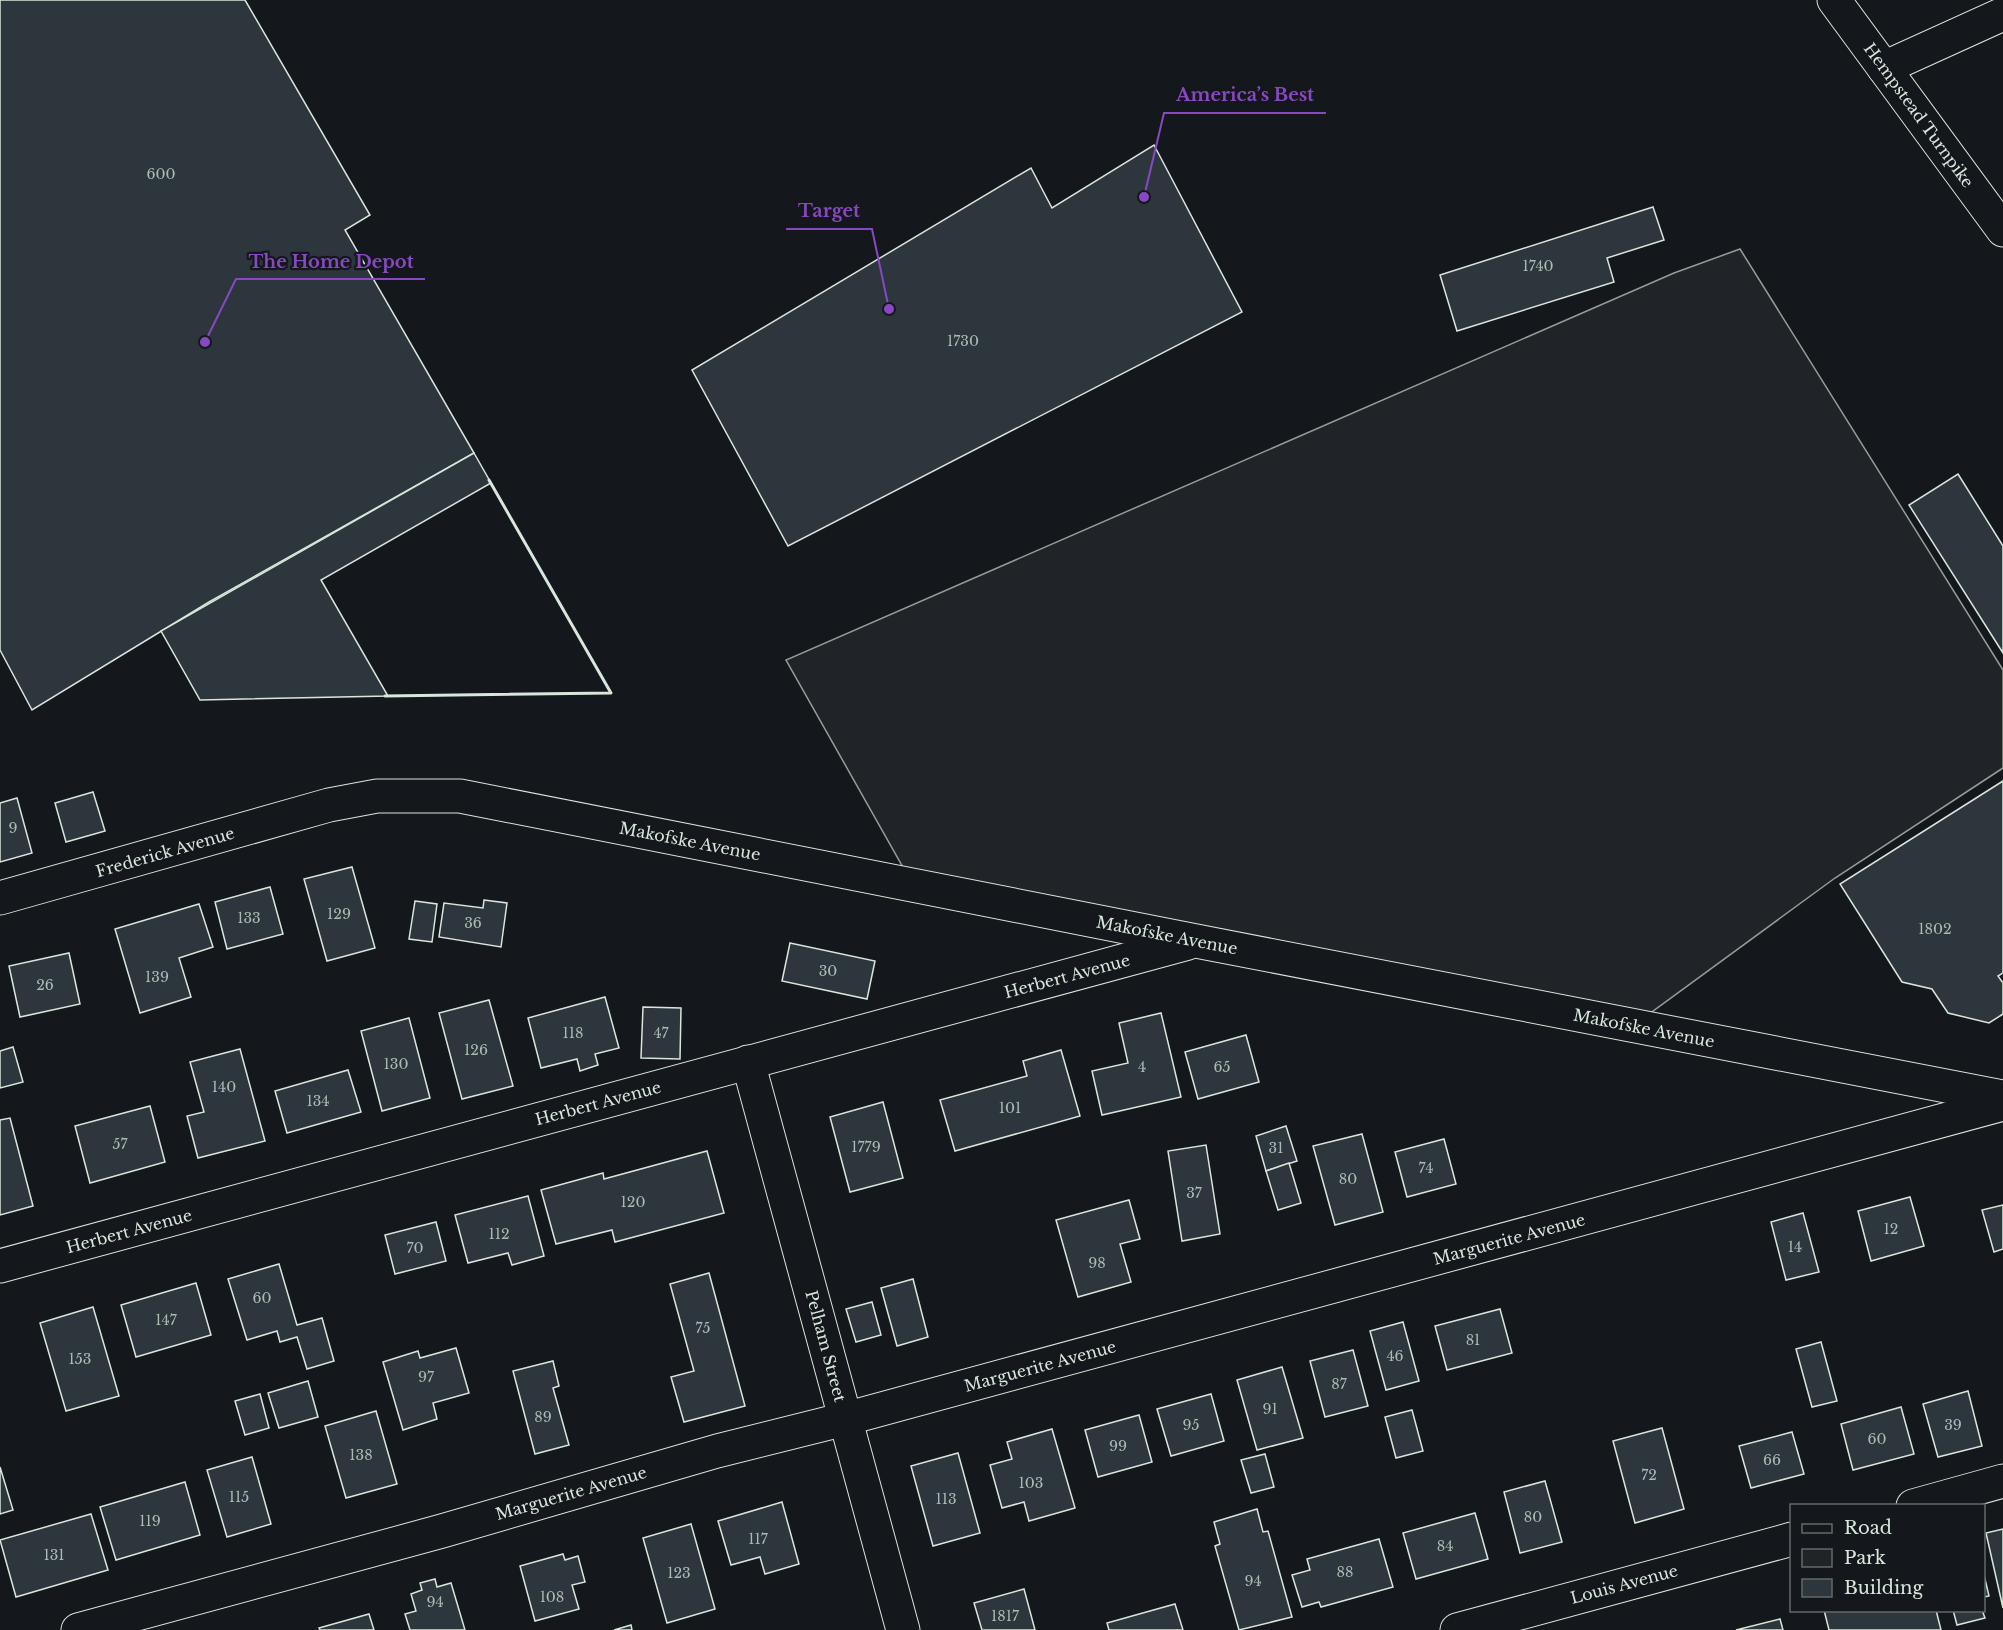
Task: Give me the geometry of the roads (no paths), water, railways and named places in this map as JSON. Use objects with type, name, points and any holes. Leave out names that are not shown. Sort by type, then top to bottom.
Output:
[{"type":"street","name":"Hempstead Turnpike","points":[[1834,0],[2003,230]]},
{"type":"street","points":[[1884,68],[2003,14]]},
{"type":"street","name":"Makofske Avenue","points":[[329,805],[377,796],[460,796],[2003,1097]]},
{"type":"street","name":"Frederick Avenue","points":[[0,898],[329,805]]},
{"type":"street","name":"Herbert Avenue","points":[[0,1266],[1196,941]]},
{"type":"street","name":"Pelham Street","points":[[748,1062],[903,1630]]},
{"type":"street","name":"Marguerite Avenue","points":[[78,1630],[442,1531],[717,1450],[846,1419],[2003,1104]]},
{"type":"street","points":[[1920,1504],[2003,1481]]},
{"type":"street","name":"Louis Avenue","points":[[1457,1630],[1790,1539]]},
{"type":"place","name":"America’s Best","points":[[1144,197]]},
{"type":"place","name":"Target","points":[[889,309]]},
{"type":"place","name":"The Home Depot","points":[[205,342]]}]
